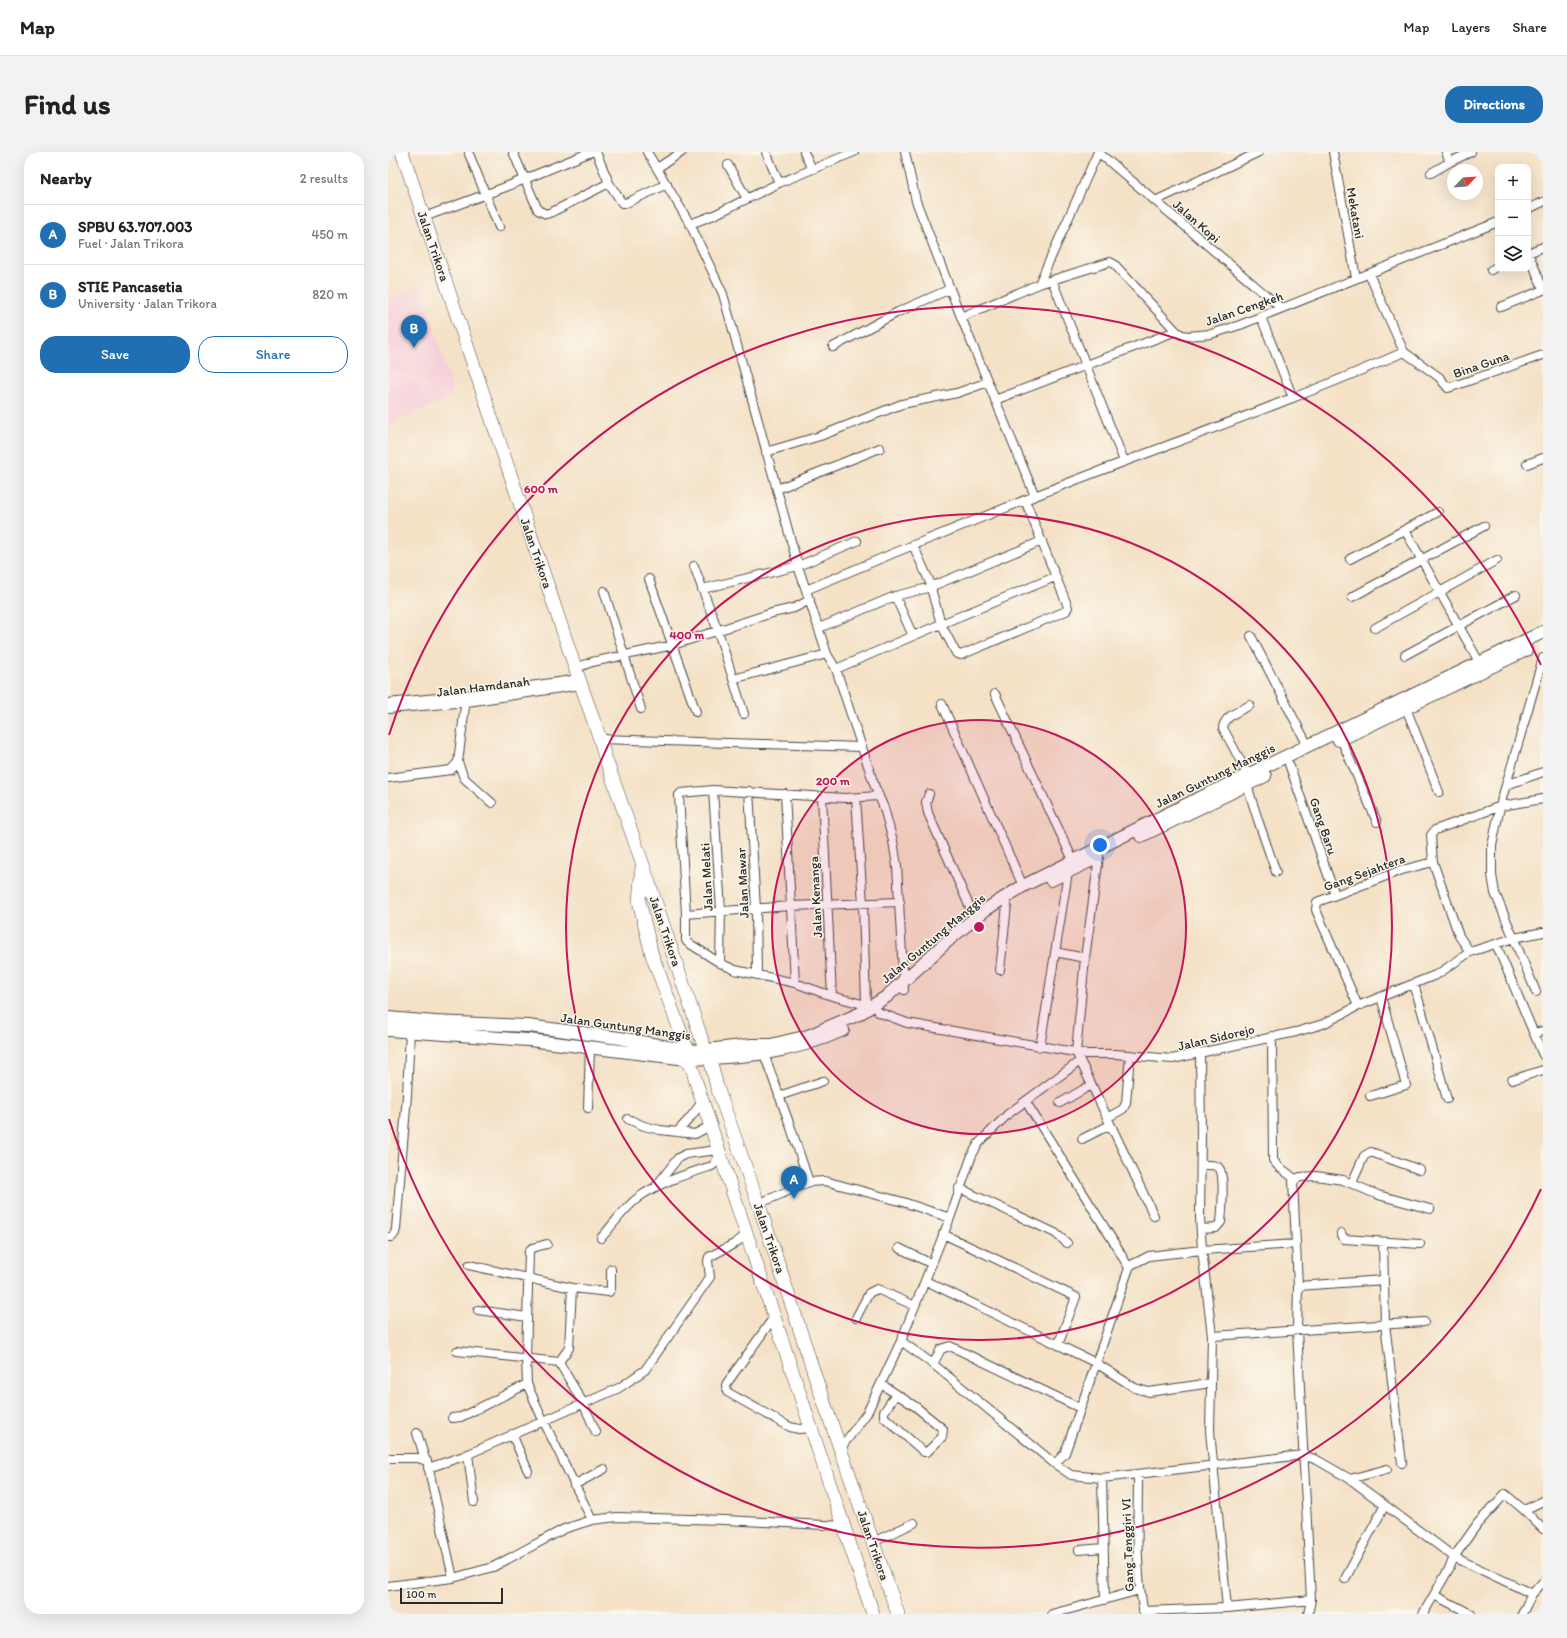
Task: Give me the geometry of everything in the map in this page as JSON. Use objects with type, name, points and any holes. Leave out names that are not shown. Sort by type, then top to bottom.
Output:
[{"type":"main road","name":"Jalan Trikora","points":[[402,152],[604,754],[654,897],[840,1449],[898,1614]]},
{"type":"main road","name":"Jalan Trikora","points":[[642,862],[639,901],[652,955],[693,1070],[702,1102],[746,1235],[873,1614]]},
{"type":"main road","points":[[639,901],[645,896],[654,897]]},
{"type":"main road","points":[[834,1498],[855,1491]]},
{"type":"street","points":[[513,152],[538,210],[546,214],[609,183]]},
{"type":"street","points":[[424,217],[524,180],[591,152]]},
{"type":"street","points":[[596,152],[609,183],[622,203],[626,203],[667,184]]},
{"type":"street","points":[[647,152],[690,224],[723,294],[798,566],[827,654],[836,669],[884,808],[893,841],[897,866],[903,985]]},
{"type":"street","points":[[657,168],[682,152]]},
{"type":"street","points":[[766,152],[779,183]]},
{"type":"street","points":[[804,152],[812,169]]},
{"type":"street","points":[[690,224],[714,215],[779,183],[851,152]]},
{"type":"street","points":[[904,152],[916,201],[961,317],[1035,496]]},
{"type":"street","points":[[1039,284],[1098,152]]},
{"type":"street","name":"Jalan Kopi","points":[[1098,152],[1281,308]]},
{"type":"street","points":[[1155,201],[1259,152]]},
{"type":"street","name":"Mekatani","points":[[1333,152],[1356,278]]},
{"type":"street","points":[[1446,152],[1450,162]]},
{"type":"street","points":[[1431,173],[1471,152]]},
{"type":"street","points":[[469,154],[499,227]]},
{"type":"street","points":[[728,165],[747,199]]},
{"type":"street","points":[[1531,208],[1543,202]]},
{"type":"street","name":"Jalan Cengkeh","points":[[1176,331],[1182,335],[1188,336],[1211,334],[1312,297],[1495,223]]},
{"type":"street","points":[[1531,251],[1543,247]]},
{"type":"street","points":[[1501,307],[1543,290],[1531,260]]},
{"type":"street","points":[[961,317],[1039,284],[1112,262],[1176,331],[995,400]]},
{"type":"street","name":"Bina Guna","points":[[1369,274],[1404,352],[1439,378],[1448,388],[1543,355]]},
{"type":"street","points":[[1052,280],[1124,461]]},
{"type":"street","points":[[833,347],[898,312],[950,289]]},
{"type":"street","points":[[1260,317],[1293,398]]},
{"type":"street","points":[[806,590],[912,545],[1035,496],[1293,398],[1404,352]]},
{"type":"street","points":[[766,452],[820,436],[902,404],[957,393],[988,382]]},
{"type":"street","points":[[777,489],[880,448]]},
{"type":"street","points":[[1527,464],[1543,458]]},
{"type":"street","points":[[912,545],[932,588],[941,624],[956,653],[961,655],[1066,611],[1068,607],[1025,500]]},
{"type":"street","points":[[1350,559],[1438,512]]},
{"type":"street","points":[[1352,597],[1484,526]]},
{"type":"street","points":[[1405,530],[1479,662]]},
{"type":"street","points":[[702,589],[798,566],[857,541]]},
{"type":"street","points":[[819,628],[895,596],[932,588],[940,582],[1042,541]]},
{"type":"street","points":[[1375,628],[1497,560]]},
{"type":"street","points":[[694,566],[718,631],[744,714]]},
{"type":"street","points":[[836,669],[1055,577]]},
{"type":"street","points":[[649,579],[696,712]]},
{"type":"street","points":[[604,591],[641,709]]},
{"type":"street","points":[[1405,655],[1516,595]]},
{"type":"street","points":[[895,596],[913,636]]},
{"type":"street","name":"Jalan Hamdanah","points":[[388,709],[466,698],[579,677],[592,662],[673,645],[794,608],[810,600]]},
{"type":"street","name":"Jalan Guntung Manggis","points":[[1248,780],[1290,764],[1406,708],[1416,698],[1479,662],[1543,632]]},
{"type":"street","points":[[1251,636],[1308,746]]},
{"type":"street","name":"Jalan Guntung Manggis","points":[[903,985],[952,937],[985,910],[1022,886],[1073,860],[1248,780],[1308,746],[1543,641]]},
{"type":"street","points":[[733,679],[827,654]]},
{"type":"street","points":[[1536,992],[1493,884],[1492,846],[1500,806],[1543,658]]},
{"type":"street","points":[[995,694],[1073,860]]},
{"type":"street","points":[[466,698],[458,762],[464,778],[492,803]]},
{"type":"street","name":"Jalan Hamdanah","points":[[388,703],[466,698]]},
{"type":"street","points":[[942,704],[1022,886]]},
{"type":"street","points":[[1250,705],[1226,719],[1223,723],[1223,728],[1248,780],[1258,820],[1276,872]]},
{"type":"street","points":[[1406,708],[1439,792]]},
{"type":"street","points":[[600,739],[862,747]]},
{"type":"street","points":[[1341,739],[1376,822]]},
{"type":"street","points":[[388,778],[451,770],[458,762]]},
{"type":"street","name":"Gang Baru","points":[[1290,764],[1335,895]]},
{"type":"street","points":[[1506,784],[1543,772]]},
{"type":"street","points":[[879,796],[856,798],[713,790],[681,793],[678,795],[686,914],[721,910],[790,906],[900,902]]},
{"type":"street","name":"Jalan Melati","points":[[713,790],[721,910],[720,963]]},
{"type":"street","name":"Jalan Mawar","points":[[749,791],[756,909],[757,974]]},
{"type":"street","points":[[785,794],[794,983]]},
{"type":"street","points":[[929,794],[926,802],[928,813],[975,919]]},
{"type":"street","name":"Jalan Kenanga","points":[[822,796],[832,996]]},
{"type":"street","points":[[856,798],[871,1008]]},
{"type":"street","points":[[1470,952],[1459,936],[1433,862],[1432,832],[1500,806],[1543,799]]},
{"type":"street","name":"Jalan Guntung Manggis","points":[[388,1030],[529,1040],[664,1056],[687,1054],[764,1054],[791,1049],[824,1039],[871,1008],[903,985],[986,919],[1027,892],[1099,857],[1176,814]]},
{"type":"street","points":[[1099,857],[1085,958],[1076,1052],[1154,1216]]},
{"type":"street","name":"Gang Sejahtera","points":[[1358,1006],[1316,910],[1317,902],[1402,870],[1433,862]]},
{"type":"street","points":[[1040,1047],[1068,872]]},
{"type":"street","points":[[1000,970],[1007,905]]},
{"type":"street","name":"Jalan Sidorejo","points":[[686,914],[686,940],[720,963],[735,970],[794,983],[871,1008],[907,1024],[1086,1054],[1130,1055],[1172,1059],[1296,1032],[1323,1024],[1358,1006],[1438,974],[1470,952],[1514,938],[1543,932]]},
{"type":"street","points":[[1496,944],[1543,1055]]},
{"type":"street","points":[[1055,952],[1085,958]]},
{"type":"street","points":[[1414,984],[1447,1099]]},
{"type":"street","points":[[1370,1096],[1406,1086],[1381,997]]},
{"type":"street","name":"Jalan Guntung Manggis","points":[[707,1054],[750,1045],[765,1046],[796,1039],[828,1028],[871,1008]]},
{"type":"street","name":"Jalan Guntung Manggis","points":[[388,1018],[435,1022],[528,1026],[620,1038],[678,1049],[687,1054]]},
{"type":"street","points":[[388,1236],[392,1236],[396,1229],[407,1095],[410,1031]]},
{"type":"street","points":[[1534,1034],[1543,1031]]},
{"type":"street","points":[[1272,1036],[1274,1160],[1278,1166],[1295,1179]]},
{"type":"street","points":[[588,1108],[590,1048]]},
{"type":"street","points":[[1200,1053],[1200,1229],[1212,1336],[1210,1431],[1228,1608]]},
{"type":"street","points":[[764,1054],[792,1128],[809,1182]]},
{"type":"street","points":[[1082,1139],[1108,1121],[1123,1108],[1126,1103],[1130,1055]]},
{"type":"street","points":[[840,1449],[867,1413],[901,1341],[926,1281],[972,1155],[979,1143],[1008,1114],[1080,1061]]},
{"type":"street","points":[[1512,1080],[1543,1070]]},
{"type":"street","points":[[779,1096],[823,1081]]},
{"type":"street","points":[[1060,1103],[1091,1085]]},
{"type":"street","points":[[677,1132],[702,1102]]},
{"type":"street","points":[[1026,1102],[1129,1268]]},
{"type":"street","points":[[628,1119],[644,1126],[660,1130],[695,1134],[710,1126]]},
{"type":"street","points":[[601,1238],[623,1212],[638,1198],[655,1187],[677,1177],[686,1176],[712,1166],[715,1163],[719,1152],[686,1154],[678,1158],[655,1187]]},
{"type":"street","points":[[1352,1183],[1364,1156],[1371,1152],[1420,1170]]},
{"type":"street","points":[[1200,1229],[1216,1228],[1221,1222],[1222,1196],[1222,1172],[1216,1166],[1201,1165]]},
{"type":"street","points":[[1295,1179],[1300,1177],[1316,1176],[1343,1180],[1378,1195],[1430,1209]]},
{"type":"street","points":[[1295,1179],[1293,1184],[1298,1286],[1297,1330],[1311,1600],[1308,1614]]},
{"type":"street","points":[[758,1204],[809,1182],[825,1181],[903,1202],[950,1218]]},
{"type":"street","points":[[959,1188],[1055,1233],[1067,1243]]},
{"type":"street","points":[[1341,1233],[1344,1239],[1383,1243],[1420,1244]]},
{"type":"street","points":[[943,1234],[1076,1297],[1058,1345]]},
{"type":"street","points":[[428,1468],[468,1454],[543,1420],[620,1388],[645,1370],[710,1277],[709,1258],[734,1244],[746,1235]]},
{"type":"street","points":[[1383,1243],[1385,1324],[1402,1463]]},
{"type":"street","points":[[547,1244],[532,1248],[529,1251],[526,1358],[527,1384],[592,1520]]},
{"type":"street","points":[[1055,1464],[1065,1453],[1129,1268],[1132,1265],[1149,1256],[1202,1250],[1296,1244]]},
{"type":"street","points":[[899,1248],[932,1264]]},
{"type":"street","points":[[469,1265],[572,1288],[609,1292],[611,1289],[611,1269]]},
{"type":"street","points":[[1298,1286],[1384,1280]]},
{"type":"street","points":[[926,1281],[1096,1363],[1142,1391],[1149,1392],[1211,1383]]},
{"type":"street","points":[[559,1362],[569,1348],[572,1288]]},
{"type":"street","points":[[856,1318],[869,1293],[877,1289],[915,1306]]},
{"type":"street","points":[[478,1310],[527,1317]]},
{"type":"street","points":[[774,1317],[727,1383],[727,1392],[790,1428],[811,1428]]},
{"type":"street","points":[[1212,1336],[1424,1322]]},
{"type":"street","points":[[901,1341],[933,1364],[1070,1475],[1102,1478],[1213,1464],[1303,1455],[1317,1460],[1350,1479],[1454,1557],[1532,1594]]},
{"type":"street","points":[[933,1364],[942,1349],[950,1346],[1080,1408]]},
{"type":"street","points":[[457,1351],[559,1362]]},
{"type":"street","points":[[559,1362],[583,1403],[596,1432]]},
{"type":"street","points":[[452,1418],[461,1417],[527,1384]]},
{"type":"street","points":[[881,1384],[916,1407],[943,1429],[942,1437],[927,1452],[924,1452],[884,1418],[884,1412],[896,1394]]},
{"type":"street","points":[[417,1433],[425,1459],[427,1461],[452,1578]]},
{"type":"street","points":[[512,1434],[528,1471]]},
{"type":"street","points":[[468,1454],[474,1502]]},
{"type":"street","points":[[388,1458],[425,1459]]},
{"type":"street","points":[[574,1484],[604,1469]]},
{"type":"street","points":[[1350,1479],[1387,1469]]},
{"type":"street","name":"Gang Tenggiri VI","points":[[1138,1474],[1138,1554],[1140,1590],[1144,1612]]},
{"type":"street","points":[[1102,1478],[1105,1600]]},
{"type":"street","points":[[1423,1614],[1450,1567],[1454,1557],[1478,1523],[1505,1494],[1543,1529]]},
{"type":"street","points":[[1524,1510],[1543,1501]]},
{"type":"street","points":[[1345,1579],[1385,1505]]},
{"type":"street","points":[[388,1586],[452,1578],[493,1566],[564,1529],[592,1520],[617,1517],[725,1520],[844,1526]]},
{"type":"street","points":[[873,1542],[914,1523]]},
{"type":"street","points":[[1079,1550],[1104,1548]]},
{"type":"street","points":[[1522,1614],[1532,1594],[1543,1582]]},
{"type":"street","points":[[1052,1614],[1140,1590]]},
{"type":"street","points":[[1434,1595],[1471,1614]]},
{"type":"street","points":[[1144,1612],[1228,1608],[1311,1600]]},
{"type":"shaded area","points":[[421,285],[454,396],[388,425],[388,300]]},
{"type":"place","name":"STIE Pancasetia","points":[[414,348]]},
{"type":"place","name":"SPBU 63.707.003","points":[[794,1199]]}]
